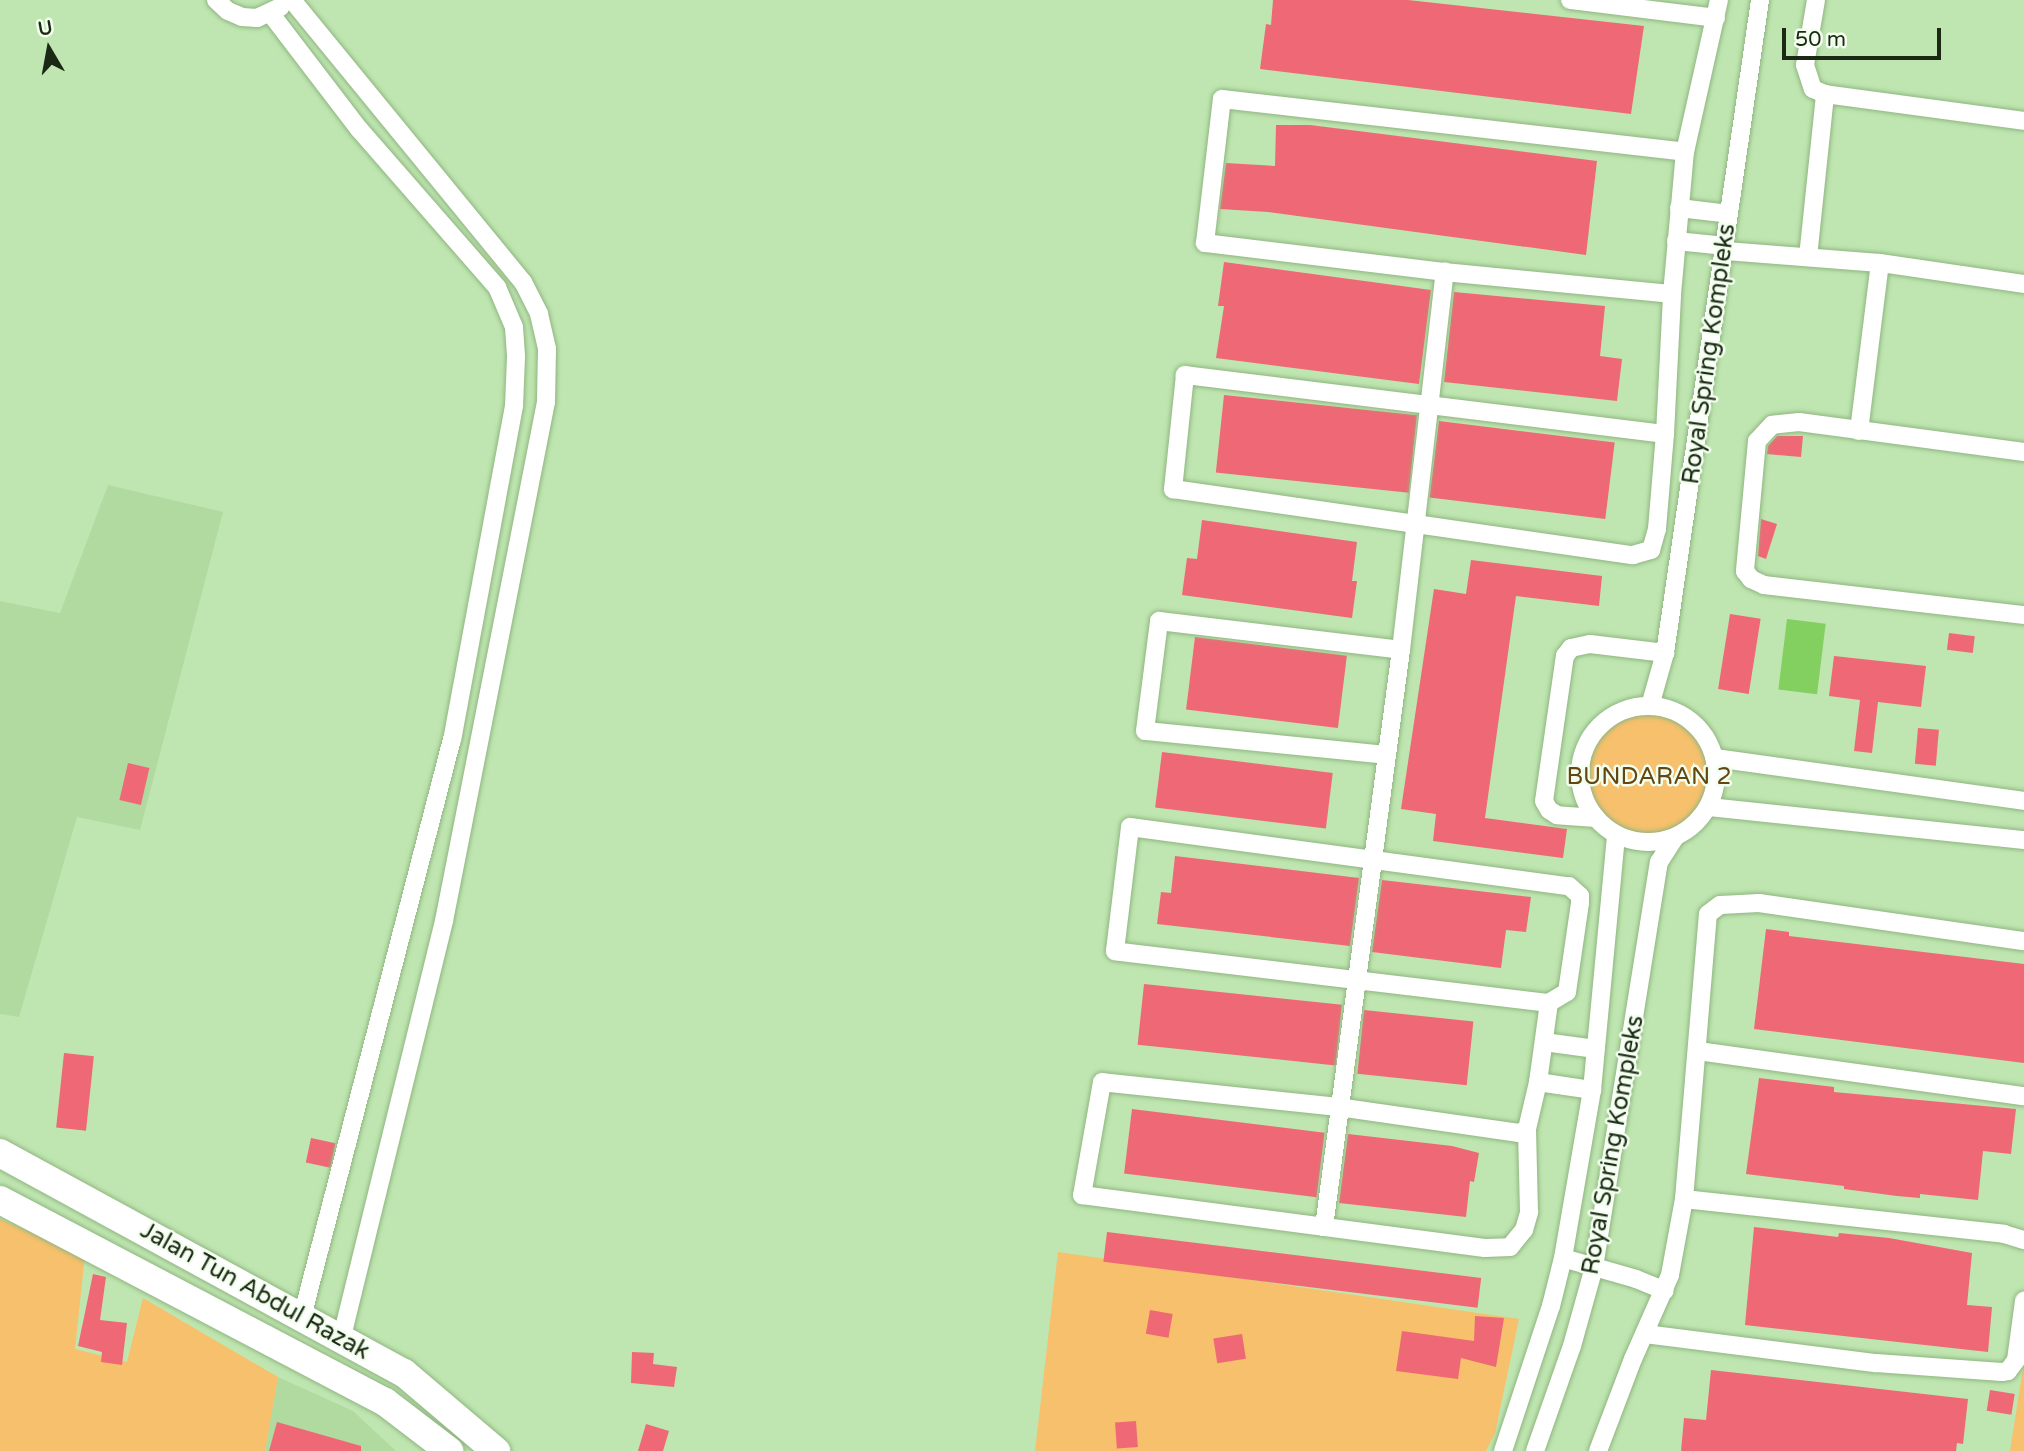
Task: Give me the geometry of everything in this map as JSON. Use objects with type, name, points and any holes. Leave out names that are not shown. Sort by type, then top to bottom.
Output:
[{"type":"main road","name":"Jalan Tun Abdul Razak","points":[[0,1153],[404,1373],[487,1447]]},
{"type":"main road","name":"Jalan Tun Abdul Razak","points":[[0,1200],[385,1402],[449,1451]]},
{"type":"street","points":[[216,0],[228,11],[242,17],[271,14],[291,0],[523,282],[539,314],[547,349],[546,402],[444,921],[341,1339]]},
{"type":"street","points":[[1570,0],[1717,9],[1685,152],[1672,293],[1665,433],[1655,542],[1650,551],[1643,554],[1172,489],[1185,375],[1665,433]]},
{"type":"street","name":"Royal Spring Kompleks","points":[[1650,706],[1665,653],[1760,0]]},
{"type":"street","points":[[1816,0],[1805,65],[1813,89],[1825,94],[2024,121]]},
{"type":"street","points":[[271,14],[359,129],[497,288],[514,327],[516,357],[514,407],[452,739],[302,1317]]},
{"type":"street","points":[[1808,257],[1825,94]]},
{"type":"street","points":[[1672,293],[1445,272],[1205,243],[1222,99],[1685,152]]},
{"type":"street","points":[[1679,208],[1729,214]]},
{"type":"street","points":[[1676,241],[1880,263],[2024,284]]},
{"type":"street","points":[[1859,431],[1880,263]]},
{"type":"street","points":[[1324,1227],[1355,978],[1401,650],[1413,524],[1445,272]]},
{"type":"street","points":[[2024,452],[1783,422],[1772,425],[1757,441],[1745,571],[1751,579],[1764,586],[2024,615]]},
{"type":"street","points":[[1387,755],[1145,732],[1159,621],[1401,650]]},
{"type":"street","points":[[1595,818],[1557,815],[1544,801],[1565,656],[1571,648],[1590,644],[1665,653]]},
{"type":"street","points":[[1650,706],[1675,711],[1696,726],[1715,758],[1716,783],[1709,807],[1700,820],[1675,837],[1645,843],[1616,835],[1595,818],[1588,808],[1580,783],[1582,757],[1602,724],[1613,716],[1637,707],[1650,706]]},
{"type":"street","points":[[1715,758],[2024,801]]},
{"type":"street","points":[[1709,807],[2024,840]]},
{"type":"street","points":[[1130,827],[1373,859],[1569,886],[1576,891],[1580,903],[1569,985],[1564,996],[1549,1003],[1115,951],[1130,827]]},
{"type":"street","name":"Royal Spring Kompleks","points":[[1503,1451],[1551,1306],[1563,1258],[1592,1090],[1616,835]]},
{"type":"street","name":"Royal Spring Kompleks","points":[[1535,1451],[1572,1346],[1594,1267],[1647,953],[1659,862],[1675,837]]},
{"type":"street","points":[[1598,1451],[1665,1291],[1685,1199],[1708,914],[1720,905],[1737,903],[1781,906],[2024,941]]},
{"type":"street","points":[[1527,1129],[1519,1133],[1339,1107],[1102,1082],[1082,1195],[1485,1248],[1510,1247],[1524,1230],[1529,1212],[1527,1129],[1538,1082],[1549,1003]]},
{"type":"street","points":[[1544,1042],[1596,1049]]},
{"type":"street","points":[[1698,1051],[2024,1096]]},
{"type":"street","points":[[1538,1082],[1592,1090]]},
{"type":"street","points":[[1685,1199],[2004,1234],[2024,1240]]},
{"type":"street","points":[[1563,1258],[1636,1279],[1665,1291]]},
{"type":"street","points":[[1645,1334],[1876,1363],[2002,1372],[2008,1371],[2016,1360],[2024,1301]]},
{"type":"shaded area","points":[[108,485],[223,512],[140,830],[77,817],[19,1017],[0,1014],[0,601],[60,613]]},
{"type":"shaded area","points":[[1787,619],[1826,624],[1817,694],[1778,689]]},
{"type":"shaded area","points":[[278,1377],[353,1411],[396,1451],[265,1451]]},
{"type":"green space","name":"BUNDARAN 2","points":[[1648,711],[1672,716],[1692,729],[1705,749],[1710,773],[1705,797],[1692,817],[1672,830],[1648,835],[1624,830],[1604,817],[1591,797],[1586,773],[1591,749],[1604,729],[1624,716]]},
{"type":"green space","points":[[0,1219],[85,1255],[75,1349],[127,1362],[143,1298],[278,1377],[265,1451],[0,1451]]},
{"type":"green space","points":[[1058,1252],[1519,1319],[1495,1433],[1486,1451],[1035,1451]]},
{"type":"green space","points":[[2024,1362],[2024,1451],[2010,1451]]},
{"type":"building","points":[[1273,0],[1408,0],[1644,26],[1631,114],[1260,69],[1266,24],[1271,25]]},
{"type":"building","points":[[1276,125],[1310,125],[1597,161],[1586,255],[1268,212],[1220,209],[1226,163],[1275,166]]},
{"type":"building","points":[[1224,262],[1431,290],[1419,384],[1216,358],[1224,306],[1218,306]]},
{"type":"building","points":[[1454,292],[1605,306],[1600,356],[1622,359],[1617,401],[1444,382]]},
{"type":"building","points":[[1224,395],[1417,415],[1409,493],[1216,473]]},
{"type":"building","points":[[1439,421],[1615,443],[1605,519],[1430,497]]},
{"type":"building","points":[[1777,436],[1803,436],[1801,457],[1767,454],[1768,446]]},
{"type":"building","points":[[1761,519],[1777,524],[1766,559],[1758,556]]},
{"type":"building","points":[[1202,520],[1357,542],[1352,581],[1357,581],[1352,618],[1182,595],[1187,558],[1197,559]]},
{"type":"building","points":[[1471,560],[1602,576],[1599,606],[1516,596],[1485,818],[1567,829],[1563,858],[1433,841],[1436,814],[1401,809],[1434,589],[1466,594]]},
{"type":"building","points":[[1730,614],[1761,619],[1749,694],[1718,689]]},
{"type":"building","points":[[1949,633],[1975,636],[1973,653],[1947,650]]},
{"type":"building","points":[[1195,637],[1347,656],[1338,728],[1186,709]]},
{"type":"building","points":[[1834,656],[1926,666],[1921,707],[1878,702],[1872,753],[1854,751],[1860,700],[1829,696]]},
{"type":"building","points":[[1918,728],[1939,730],[1936,766],[1915,764]]},
{"type":"building","points":[[1162,752],[1333,773],[1326,829],[1155,808]]},
{"type":"building","points":[[128,763],[149,768],[141,805],[119,800]]},
{"type":"building","points":[[1175,856],[1359,878],[1350,946],[1157,924],[1161,892],[1171,893]]},
{"type":"building","points":[[1382,880],[1531,897],[1526,932],[1506,930],[1501,968],[1372,952]]},
{"type":"building","points":[[1766,929],[1789,932],[1789,936],[2024,964],[2024,1063],[1754,1029]]},
{"type":"building","points":[[1144,984],[1342,1005],[1336,1065],[1138,1045]]},
{"type":"building","points":[[1364,1010],[1473,1021],[1467,1085],[1357,1074]]},
{"type":"building","points":[[64,1053],[94,1056],[86,1131],[56,1128]]},
{"type":"building","points":[[1759,1078],[1834,1087],[1834,1092],[2016,1109],[2011,1154],[1983,1151],[1978,1200],[1920,1194],[1920,1198],[1897,1196],[1844,1189],[1844,1186],[1746,1174]]},
{"type":"building","points":[[1132,1109],[1325,1133],[1317,1197],[1124,1174]]},
{"type":"building","points":[[1348,1134],[1452,1146],[1479,1153],[1474,1182],[1470,1181],[1466,1217],[1339,1203]]},
{"type":"building","points":[[311,1138],[335,1143],[330,1168],[306,1162]]},
{"type":"building","points":[[1754,1227],[1838,1237],[1839,1233],[1889,1238],[1972,1253],[1967,1305],[1992,1307],[1988,1352],[1745,1325]]},
{"type":"building","points":[[1107,1232],[1481,1278],[1478,1308],[1103,1262]]},
{"type":"building","points":[[93,1274],[106,1277],[100,1320],[127,1323],[122,1365],[101,1362],[102,1352],[78,1346]]},
{"type":"building","points":[[1150,1310],[1173,1314],[1168,1338],[1146,1334]]},
{"type":"building","points":[[1475,1316],[1504,1318],[1496,1367],[1461,1358],[1458,1379],[1396,1371],[1402,1331],[1474,1341]]},
{"type":"building","points":[[1242,1334],[1246,1359],[1217,1363],[1213,1339]]},
{"type":"building","points":[[632,1352],[654,1353],[653,1364],[677,1367],[674,1387],[631,1383]]},
{"type":"building","points":[[1711,1370],[1968,1399],[1963,1444],[1957,1443],[1956,1451],[1681,1451],[1684,1418],[1706,1420]]},
{"type":"building","points":[[1990,1390],[2015,1394],[2011,1415],[1987,1411]]},
{"type":"building","points":[[1136,1421],[1138,1447],[1117,1448],[1115,1422]]},
{"type":"building","points":[[277,1422],[361,1446],[361,1451],[269,1451]]},
{"type":"building","points":[[646,1424],[669,1431],[663,1451],[638,1451]]}]
